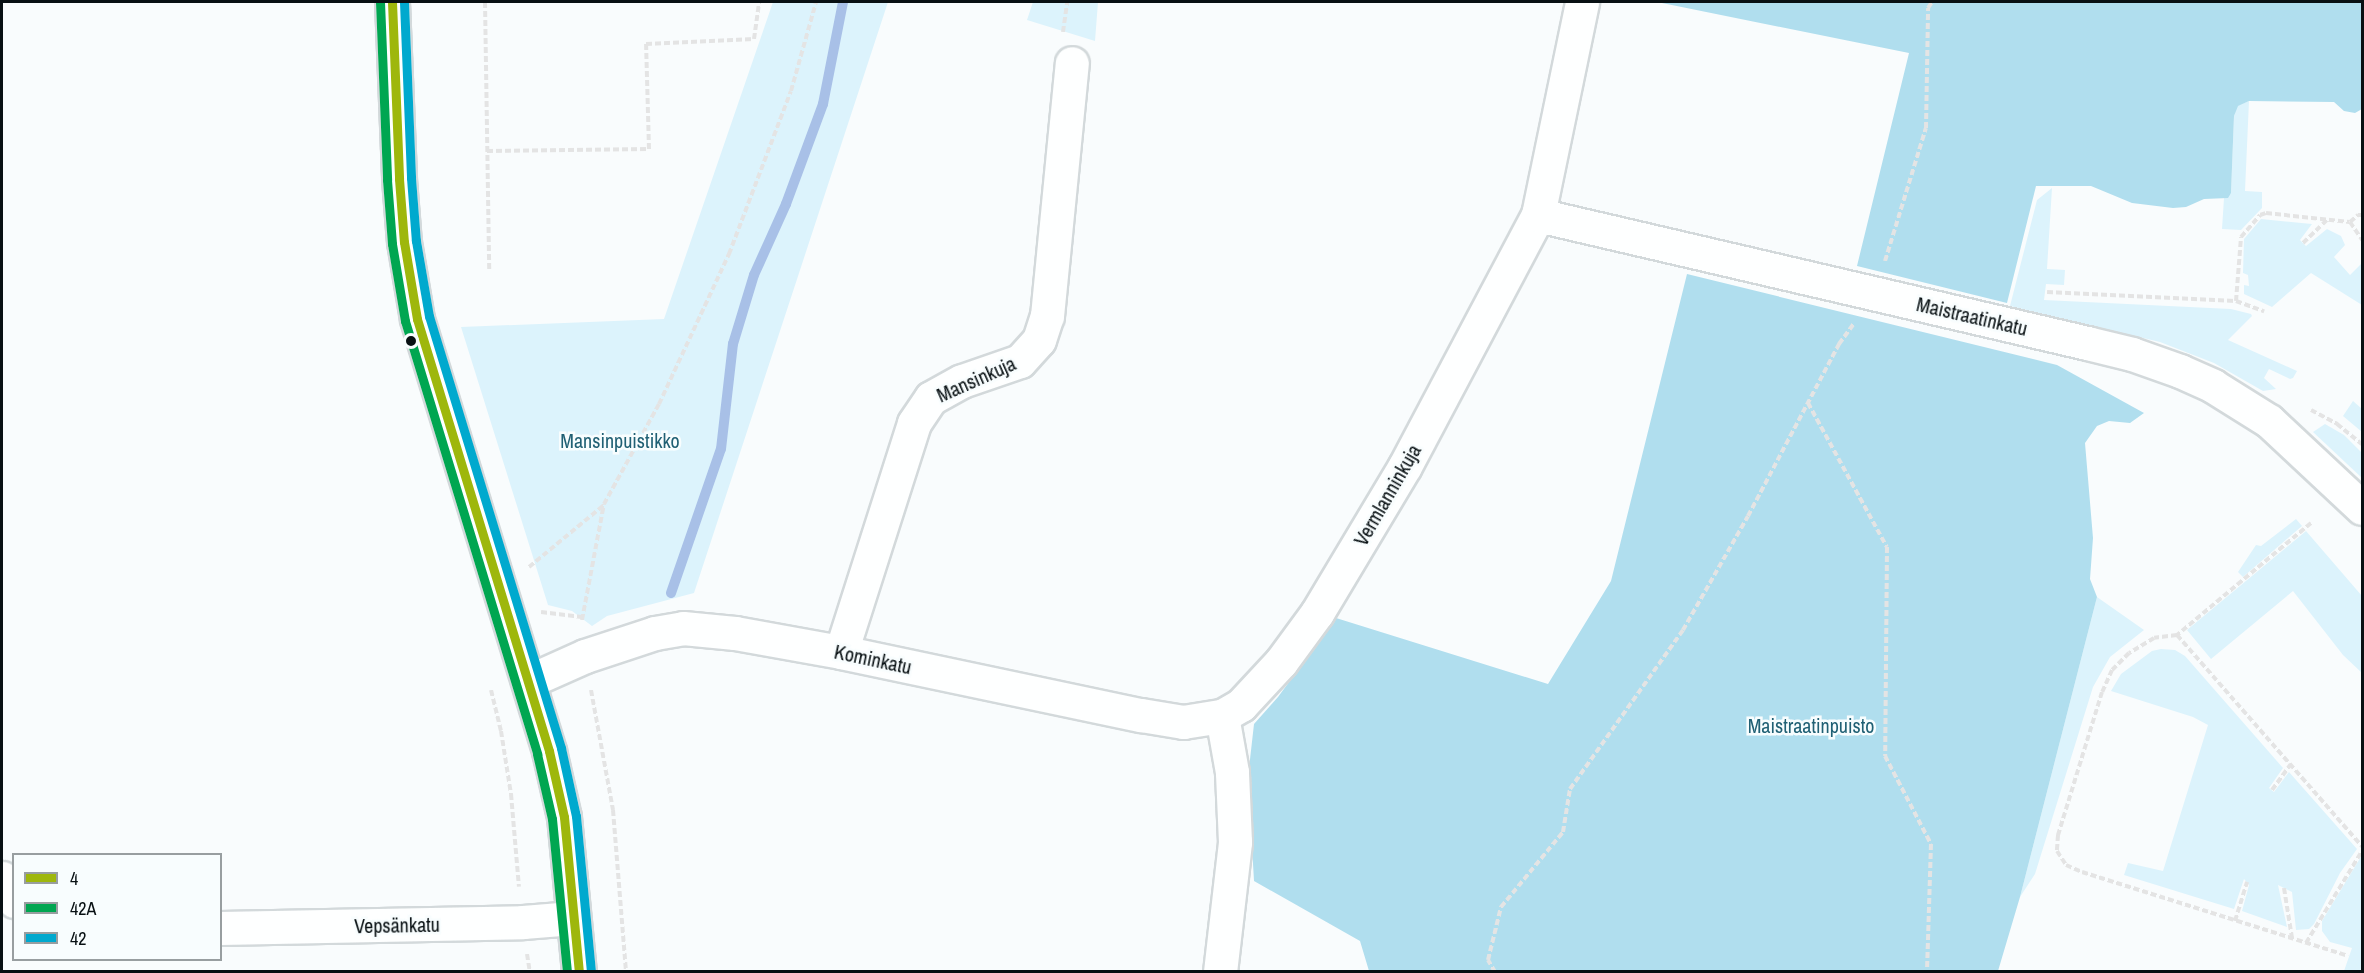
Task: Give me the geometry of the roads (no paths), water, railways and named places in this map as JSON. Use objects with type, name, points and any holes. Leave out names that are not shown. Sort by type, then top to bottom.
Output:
[{"type":"street","points":[[392,2],[404,242],[417,318],[454,447],[529,681],[549,752],[564,817],[579,972]]},
{"type":"street","name":"Vermlanninkuja","points":[[1222,716],[1254,694],[1317,613],[1405,466],[1538,215],[1582,2]]},
{"type":"street","name":"Mansinkuja","points":[[841,652],[914,423],[931,398],[962,381],[1020,361],[1039,340],[1047,316],[1072,63]]},
{"type":"street","name":"Maistraatinkatu","points":[[1538,215],[2132,354],[2180,371],[2213,386],[2269,421],[2362,508]]},
{"type":"street","name":"Kominkatu","points":[[529,681],[585,656],[655,633],[683,628],[735,633],[841,652],[1183,722],[1222,716]]},
{"type":"street","points":[[1220,972],[1235,842],[1232,772],[1222,716]]},
{"type":"street","points":[[2,878],[12,897]]},
{"type":"street","name":"Vepsänkatu","points":[[222,928],[523,922],[573,918]]},
{"type":"waterway","points":[[671,593],[721,449],[733,344],[754,275],[786,204],[823,104],[843,2]]},
{"type":"park label","name":"Mansinpuistikko","points":[[620,440]]},
{"type":"park label","name":"Maistraatinpuisto","points":[[1811,725]]}]
